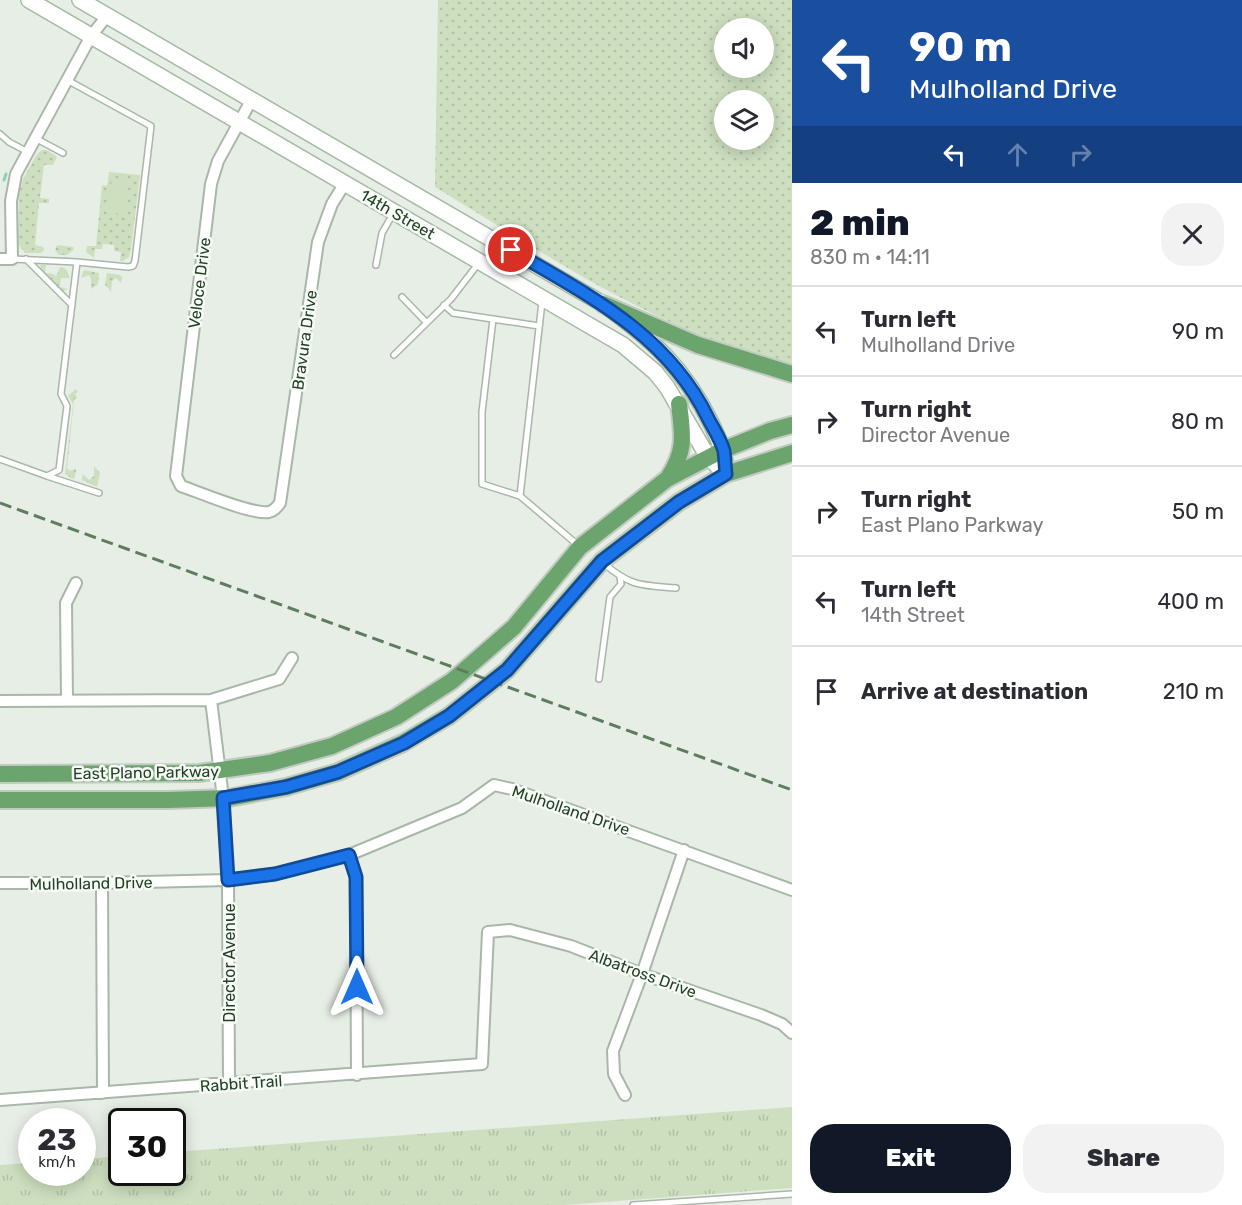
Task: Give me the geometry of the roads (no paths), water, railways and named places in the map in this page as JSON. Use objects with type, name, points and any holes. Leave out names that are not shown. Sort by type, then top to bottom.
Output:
[{"type":"main road","name":"14th Street","points":[[29,0],[481,261],[632,351],[655,372],[679,404],[708,457],[726,474]]},
{"type":"main road","name":"14th Street","points":[[80,0],[603,304],[652,342],[674,364],[693,390],[723,450],[726,474]]},
{"type":"main road","points":[[448,242],[461,221]]},
{"type":"main road","points":[[603,304],[698,345],[792,374]]},
{"type":"main road","points":[[667,479],[680,458],[683,441],[679,404]]},
{"type":"main road","name":"East Plano Parkway","points":[[0,774],[199,773],[270,763],[332,746],[396,717],[452,681],[513,627],[580,547],[667,479],[723,450],[770,431],[792,425]]},
{"type":"main road","points":[[726,474],[792,453]]},
{"type":"main road","name":"East Plano Parkway","points":[[0,800],[223,798],[286,787],[338,772],[404,743],[449,716],[507,670],[602,561],[679,502],[726,474]]},
{"type":"main road","points":[[580,547],[602,561]]},
{"type":"street","points":[[0,259],[12,259],[13,187],[16,174],[91,36],[107,15]]},
{"type":"street","name":"Veloce Drive","points":[[252,99],[218,161],[211,183],[176,476],[181,486],[255,511],[269,512],[280,503]]},
{"type":"street","name":"Bravura Drive","points":[[280,503],[318,242],[332,204],[345,183]]},
{"type":"street","points":[[67,700],[66,603],[75,583]]},
{"type":"street","points":[[0,701],[211,700],[279,679],[292,658]]},
{"type":"street","name":"Director Avenue","points":[[211,700],[223,798],[228,880],[229,1084]]},
{"type":"street","name":"Mulholland Drive","points":[[0,884],[228,880],[275,874],[349,855],[462,808],[494,785],[512,789],[792,890]]},
{"type":"street","points":[[625,1095],[614,1074],[613,1051],[684,850]]},
{"type":"street","points":[[349,855],[356,877],[357,1075]]},
{"type":"street","points":[[102,884],[103,1093]]},
{"type":"street","name":"Albatross Drive","points":[[482,1064],[488,932],[510,930],[571,946],[642,974],[760,1015],[782,1024],[792,1033]]},
{"type":"street","name":"Rabbit Trail","points":[[0,1100],[482,1064]]},
{"type":"lane","points":[[12,259],[133,266],[135,261],[151,126],[68,80]]},
{"type":"lane","points":[[0,134],[9,142],[28,152]]},
{"type":"lane","points":[[35,138],[63,153]]},
{"type":"lane","points":[[376,266],[382,233],[394,212]]},
{"type":"lane","points":[[26,259],[72,305]]},
{"type":"lane","points":[[394,355],[444,305],[481,261]]},
{"type":"lane","points":[[46,476],[59,470],[67,406],[61,394],[77,262]]},
{"type":"lane","points":[[402,297],[426,322]]},
{"type":"lane","points":[[520,496],[543,298]]},
{"type":"lane","points":[[444,305],[453,313],[539,326]]},
{"type":"lane","points":[[493,319],[482,412],[482,483],[520,496],[580,547]]},
{"type":"lane","points":[[0,459],[99,493]]},
{"type":"lane","points":[[602,561],[620,577],[636,584],[676,588]]},
{"type":"lane","points":[[598,679],[610,597],[621,584],[620,577]]},
{"type":"lane","points":[[633,1205],[792,1194],[792,1198]]},
{"type":"waterway","points":[[4,180],[6,174]]},
{"type":"railway","points":[[0,503],[792,790]]}]
